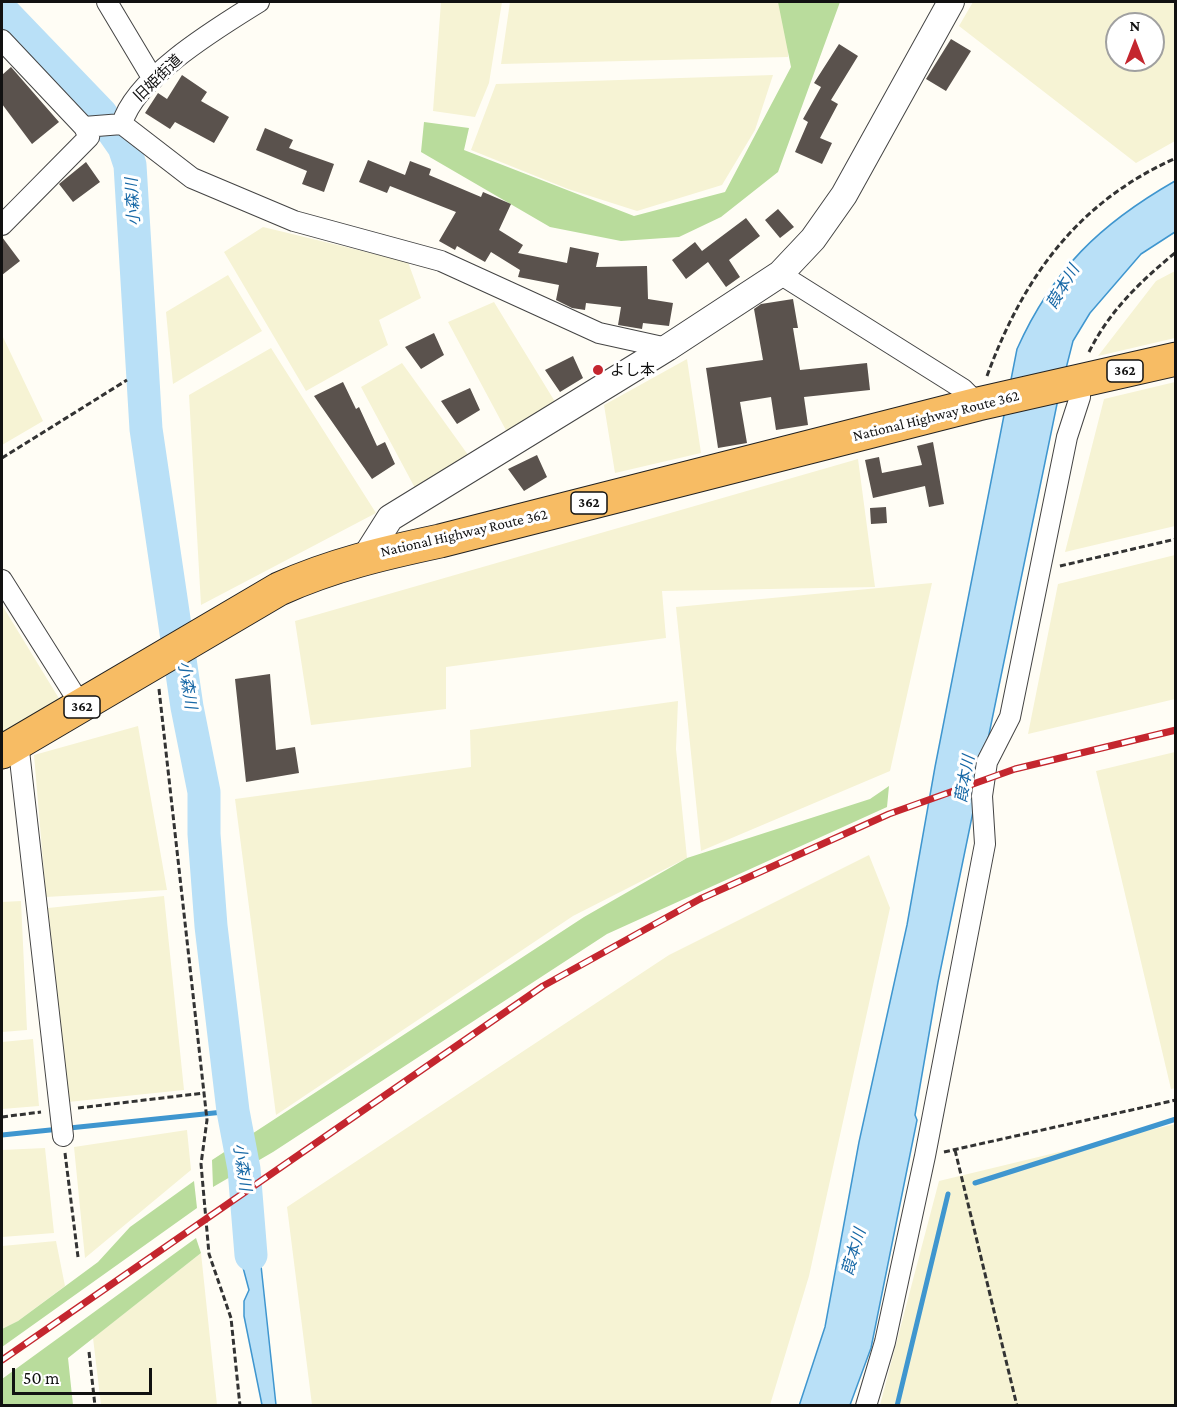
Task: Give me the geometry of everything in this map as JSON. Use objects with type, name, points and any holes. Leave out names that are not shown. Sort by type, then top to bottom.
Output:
[{"type":"highway","name":"National Highway Route 362","points":[[10,747],[82,707],[160,671],[199,635],[279,589],[319,570],[366,556],[440,541],[984,403],[1081,374],[1176,359]]},
{"type":"street","points":[[107,2],[153,79]]},
{"type":"street","name":"旧姫街道","points":[[122,124],[126,109],[153,79],[200,40],[259,2]]},
{"type":"street","points":[[366,556],[390,518],[667,348],[780,274],[813,239],[844,195],[951,2]]},
{"type":"street","points":[[2,40],[84,126],[89,137],[2,225]]},
{"type":"street","points":[[84,126],[122,124],[192,178],[294,221],[441,261],[599,333],[667,348]]},
{"type":"street","points":[[780,274],[984,403]]},
{"type":"street","points":[[866,1406],[885,1342],[925,1156],[985,844],[982,796],[987,762],[1010,717],[1067,437],[1080,397],[1081,374]]},
{"type":"street","points":[[2,580],[82,707]]},
{"type":"street","points":[[10,747],[61,1122]]},
{"type":"path","points":[[984,403],[1002,334],[1025,291],[1047,258],[1082,221],[1117,191],[1147,171],[1176,158]]},
{"type":"path","points":[[1081,374],[1103,325],[1135,286],[1176,252]]},
{"type":"path","points":[[2,458],[127,380]]},
{"type":"path","points":[[1040,571],[1176,539]]},
{"type":"path","points":[[160,671],[207,1120],[201,1164],[209,1254],[231,1318],[240,1406]]},
{"type":"path","points":[[2,1117],[61,1122],[204,1093]]},
{"type":"path","points":[[925,1156],[1176,1100]]},
{"type":"path","points":[[61,1122],[78,1257]]},
{"type":"path","points":[[955,1150],[1017,1406]]},
{"type":"path","points":[[89,1352],[95,1406]]},
{"type":"shaded area","points":[[441,2],[502,2],[489,83],[475,117],[433,111]]},
{"type":"shaded area","points":[[510,2],[783,2],[788,15],[788,57],[501,64]]},
{"type":"shaded area","points":[[973,2],[1175,2],[1175,141],[1136,163],[959,26]]},
{"type":"shaded area","points":[[773,75],[755,130],[722,185],[637,211],[568,189],[471,150],[496,84]]},
{"type":"shaded area","points":[[263,227],[408,262],[421,298],[379,320],[388,345],[306,391],[224,252]]},
{"type":"shaded area","points":[[1175,271],[1175,338],[1098,356],[1156,281]]},
{"type":"shaded area","points":[[228,275],[262,331],[173,384],[166,312]]},
{"type":"shaded area","points":[[494,302],[557,405],[508,434],[448,322]]},
{"type":"shaded area","points":[[2,335],[43,421],[2,445]]},
{"type":"shaded area","points":[[271,348],[376,513],[201,605],[189,395]]},
{"type":"shaded area","points":[[687,359],[701,453],[615,473],[604,405]]},
{"type":"shaded area","points":[[402,363],[471,459],[415,488],[361,387]]},
{"type":"shaded area","points":[[1175,382],[1175,526],[1065,552],[1104,399]]},
{"type":"shaded area","points":[[858,459],[875,587],[662,591],[666,638],[446,667],[446,709],[311,725],[295,621]]},
{"type":"shaded area","points":[[1175,555],[1175,699],[1028,734],[1058,584]]},
{"type":"shaded area","points":[[932,583],[890,771],[701,851],[676,607]]},
{"type":"shaded area","points":[[2,605],[63,705],[2,750]]},
{"type":"shaded area","points":[[678,701],[676,749],[687,858],[573,916],[276,1115],[235,799],[471,767],[470,730]]},
{"type":"shaded area","points":[[138,726],[167,890],[46,897],[34,755]]},
{"type":"shaded area","points":[[1175,752],[1176,1088],[1171,1089],[1096,771]]},
{"type":"shaded area","points":[[869,855],[890,908],[809,1276],[770,1405],[312,1405],[287,1207],[669,955]]},
{"type":"shaded area","points":[[164,896],[184,1090],[68,1102],[48,908]]},
{"type":"shaded area","points":[[21,901],[27,1030],[2,1032],[2,902]]},
{"type":"shaded area","points":[[33,1039],[39,1106],[2,1109],[2,1042]]},
{"type":"shaded area","points":[[1175,1124],[1175,1405],[880,1405],[939,1181]]},
{"type":"shaded area","points":[[187,1130],[191,1170],[85,1258],[74,1147]]},
{"type":"shaded area","points":[[45,1148],[54,1233],[2,1237],[2,1150]]},
{"type":"shaded area","points":[[56,1241],[65,1286],[18,1321],[2,1329],[2,1246]]},
{"type":"shaded area","points":[[201,1253],[217,1405],[101,1405],[93,1338]]},
{"type":"green space","points":[[778,2],[840,2],[778,172],[721,217],[679,237],[621,241],[550,227],[421,152],[424,122],[469,128],[464,150],[634,216],[725,192],[791,67]]},
{"type":"green space","points":[[889,786],[887,807],[607,934],[273,1152],[213,1187],[212,1160],[584,917],[687,858],[870,799]]},
{"type":"green space","points":[[194,1181],[197,1208],[2,1347],[2,1329],[18,1321],[98,1262],[130,1227]]},
{"type":"green space","points":[[196,1238],[201,1253],[68,1358],[73,1405],[2,1405],[2,1379]]},
{"type":"water","name":"葭本川","points":[[1175,181],[1175,232],[1141,254],[1090,313],[1073,341],[1057,404],[938,982],[915,1115],[917,1120],[871,1348],[850,1405],[799,1406],[825,1327],[859,1142],[907,925],[935,767],[1017,349],[1046,295],[1081,251],[1124,214]]},
{"type":"water","points":[[243,1207],[256,1219],[276,1405],[262,1405],[244,1316],[244,1301],[249,1290],[237,1245]]},
{"type":"building","points":[[951,39],[971,51],[946,91],[926,79]]},
{"type":"building","points":[[839,44],[858,56],[831,100],[838,104],[820,138],[832,143],[822,164],[795,152],[808,122],[803,119],[821,87],[814,83]]},
{"type":"building","points":[[11,67],[59,122],[32,144],[2,104],[2,75]]},
{"type":"building","points":[[182,75],[207,92],[201,101],[229,117],[214,143],[175,122],[170,129],[145,113],[158,93],[167,99]]},
{"type":"building","points":[[265,128],[293,140],[289,148],[334,164],[324,192],[302,184],[307,171],[256,150]]},
{"type":"building","points":[[368,160],[405,175],[410,161],[431,169],[429,175],[481,197],[483,192],[511,204],[499,230],[523,245],[518,253],[567,263],[570,247],[599,253],[596,267],[647,266],[648,299],[673,303],[669,326],[643,323],[642,329],[618,325],[621,307],[586,303],[585,310],[572,308],[556,300],[559,285],[518,277],[520,270],[491,252],[485,262],[457,246],[455,250],[439,241],[456,212],[390,186],[387,193],[359,182]]},
{"type":"building","points":[[86,162],[100,182],[73,202],[59,184]]},
{"type":"building","points":[[778,209],[794,227],[780,238],[765,220]]},
{"type":"building","points":[[746,218],[760,236],[729,260],[740,277],[726,287],[708,262],[686,279],[672,260],[695,242],[702,251]]},
{"type":"building","points":[[2,237],[20,261],[2,275]]},
{"type":"building","points":[[793,299],[798,328],[793,328],[800,370],[867,363],[870,390],[804,397],[808,425],[776,430],[771,397],[740,402],[747,443],[718,448],[706,368],[763,360],[754,309],[761,304]]},
{"type":"building","points":[[434,333],[444,355],[421,369],[405,347]]},
{"type":"building","points":[[573,356],[583,378],[560,392],[545,370]]},
{"type":"building","points":[[343,382],[356,409],[359,407],[377,446],[385,442],[395,464],[372,479],[314,396]]},
{"type":"building","points":[[470,388],[480,410],[457,424],[441,401]]},
{"type":"building","points":[[933,442],[944,504],[929,507],[925,486],[873,498],[865,460],[879,457],[882,473],[922,465],[917,446]]},
{"type":"building","points":[[537,455],[547,477],[524,491],[508,469]]},
{"type":"building","points":[[886,507],[887,523],[871,524],[870,508]]},
{"type":"building","points":[[270,674],[276,750],[295,747],[299,773],[246,782],[235,679]]},
{"type":"waterway","name":"小森川","points":[[2,11],[101,114],[124,147],[130,165],[146,429],[187,707],[204,792],[204,834],[211,926],[233,1111],[244,1169],[251,1255]]},
{"type":"waterway","points":[[2,1135],[233,1111]]},
{"type":"waterway","points":[[975,1183],[1176,1119]]},
{"type":"waterway","points":[[897,1406],[948,1194]]},
{"type":"railway","points":[[2,1360],[543,986],[700,899],[889,814],[1015,769],[1176,730]]},
{"type":"place","name":"よし本","points":[[598,370]]}]
